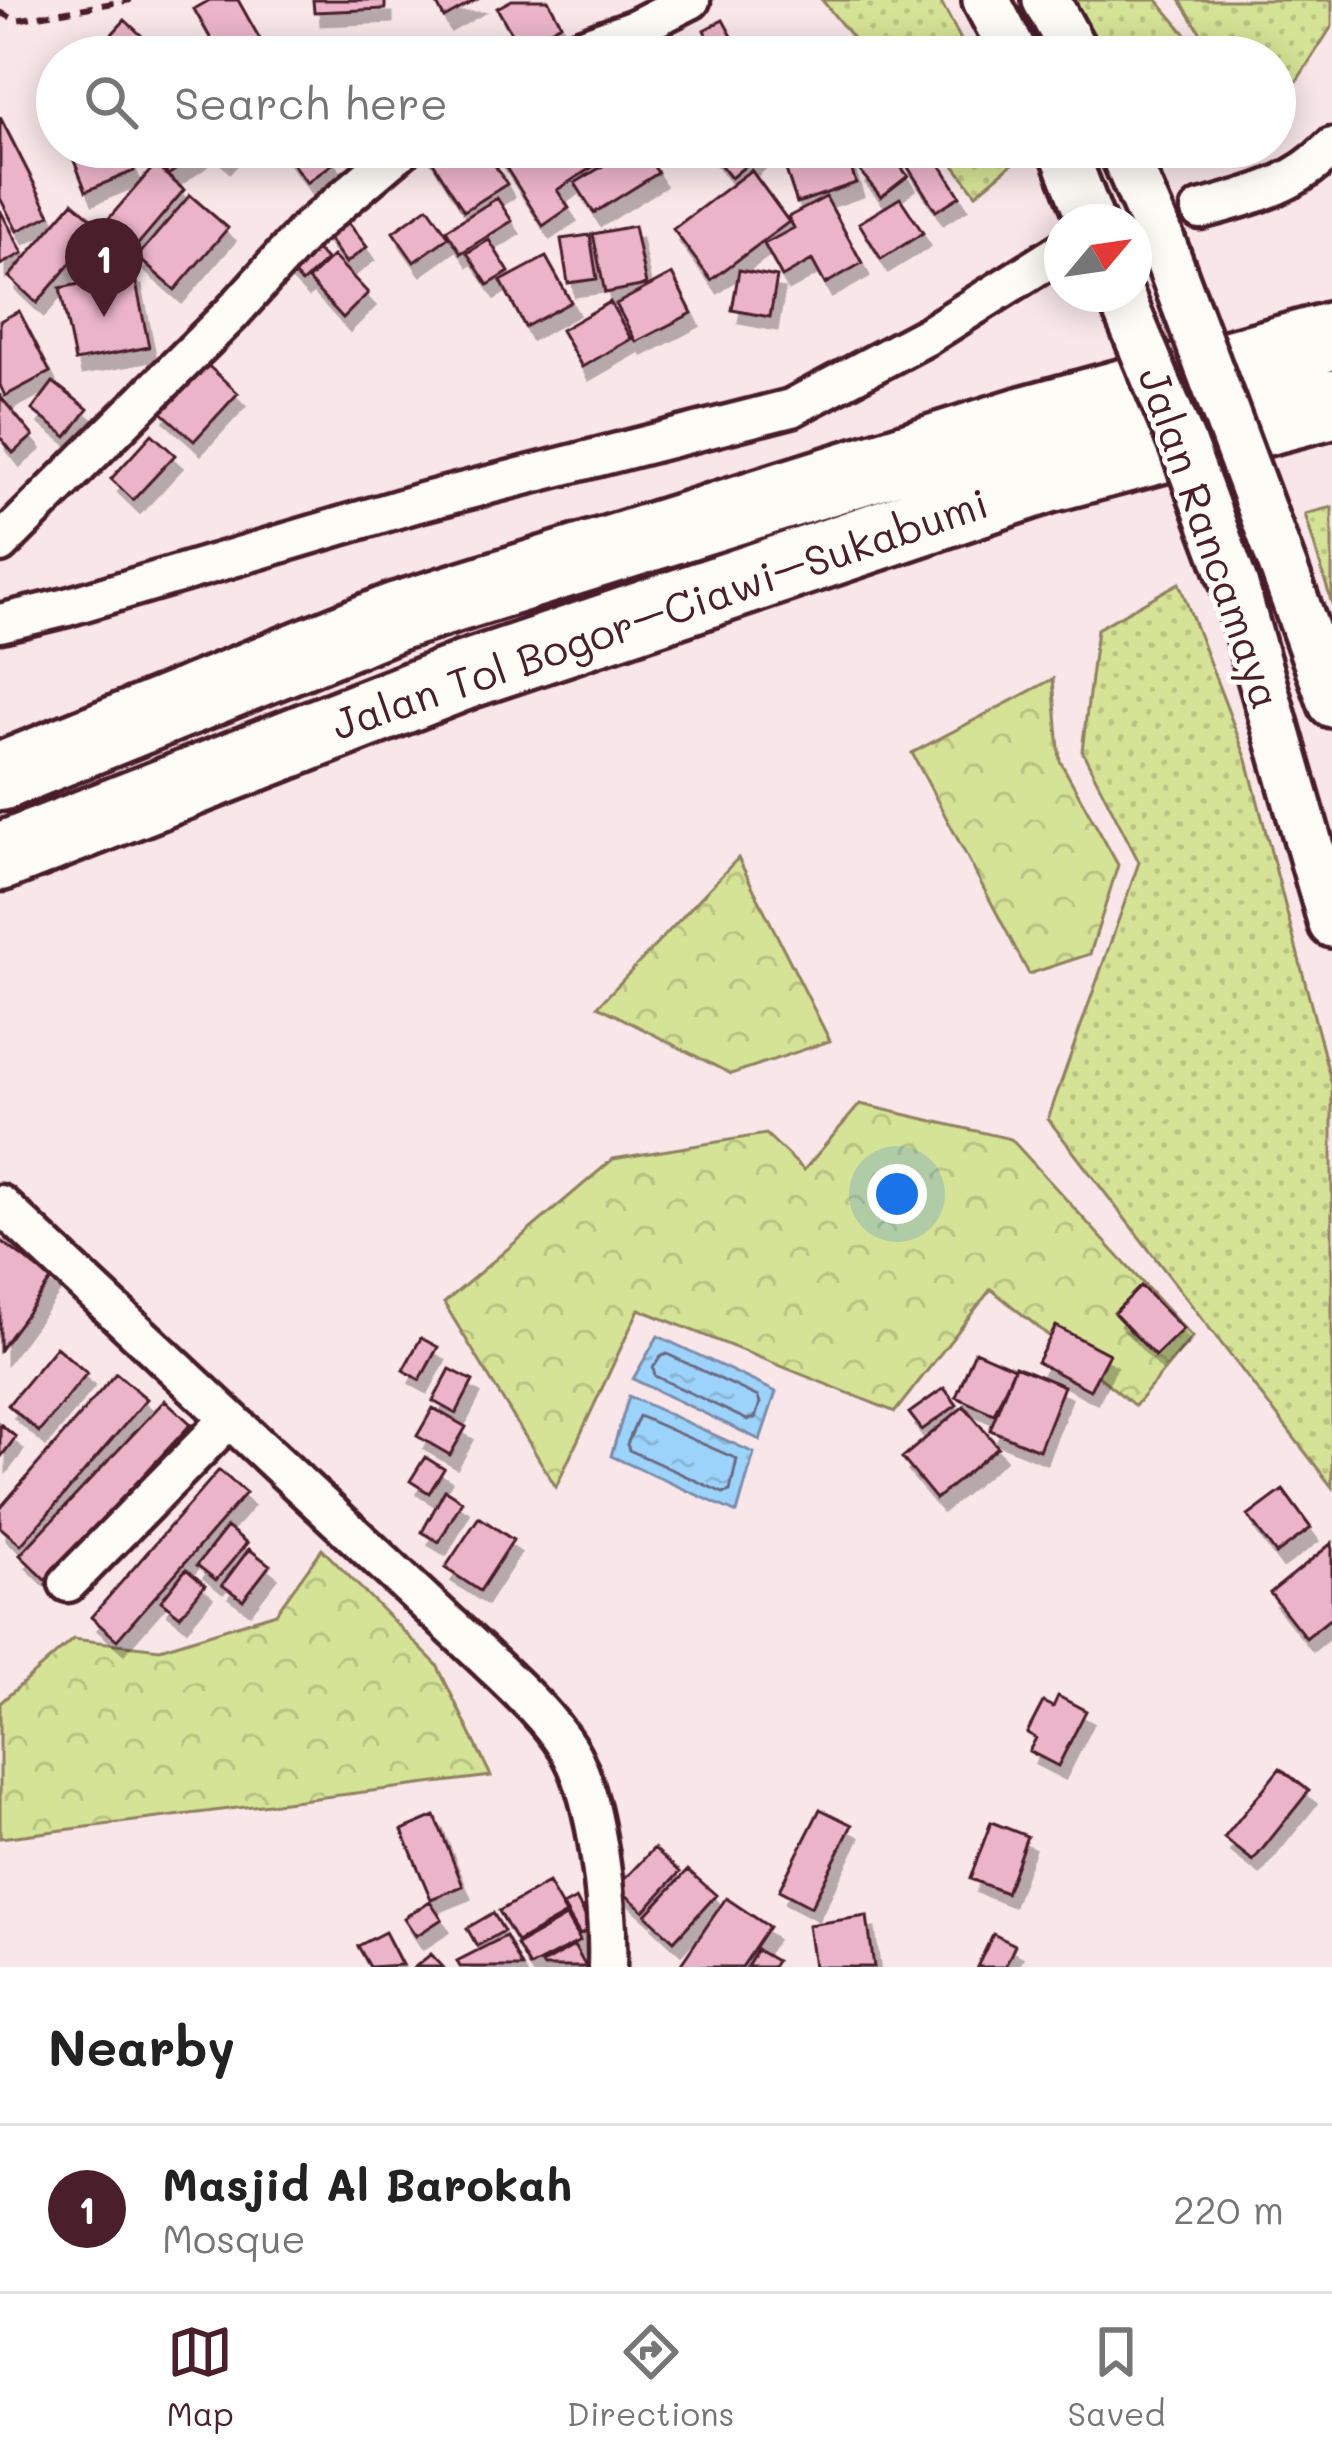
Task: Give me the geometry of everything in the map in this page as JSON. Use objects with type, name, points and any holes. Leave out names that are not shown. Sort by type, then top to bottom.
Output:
[{"type":"highway","name":"Jalan Tol Bogor–Ciawi–Sukabumi","points":[[0,777],[395,617],[1025,420],[1332,336]]},
{"type":"highway","name":"Jalan Tol Bogor–Ciawi–Sukabumi","points":[[0,857],[466,675],[1047,479],[1332,404]]},
{"type":"street","points":[[614,36],[692,0]]},
{"type":"street","points":[[986,0],[1005,36]]},
{"type":"street","points":[[1046,0],[1066,36]]},
{"type":"street","points":[[1200,210],[1280,187],[1312,168],[1332,147]]},
{"type":"street","points":[[0,544],[232,314],[305,231],[381,168]]},
{"type":"street","points":[[1070,168],[1084,204]]},
{"type":"street","name":"Jalan Rancamaya","points":[[1130,168],[1332,704]]},
{"type":"street","points":[[0,623],[418,503],[791,408],[927,336],[1044,262]]},
{"type":"street","name":"Jalan Rancamaya","points":[[1127,312],[1234,583],[1332,924]]},
{"type":"street","points":[[0,1204],[500,1673],[568,1749],[579,1771],[595,1837],[607,1967]]},
{"type":"street","points":[[68,1583],[229,1419]]},
{"type":"path","points":[[0,12],[16,20],[131,0]]},
{"type":"green space","points":[[822,0],[940,0],[959,36],[851,36]]},
{"type":"green space","points":[[1073,0],[1157,0],[1187,36],[1092,36]]},
{"type":"green space","points":[[1180,0],[1332,0],[1332,26],[1296,82],[1296,36],[1203,36]]},
{"type":"green space","points":[[956,168],[1007,168],[976,194]]},
{"type":"green space","points":[[1332,507],[1332,604],[1305,514]]},
{"type":"green space","points":[[1179,583],[1247,760],[1332,1085],[1332,1487],[1048,1119],[1139,862],[1082,751],[1097,629]]},
{"type":"green space","points":[[1053,679],[1060,761],[1118,865],[1090,954],[1029,974],[912,753]]},
{"type":"green space","points":[[738,858],[830,1041],[731,1074],[598,1006]]},
{"type":"green space","points":[[860,1104],[1011,1139],[1192,1337],[1135,1406],[991,1289],[895,1412],[639,1309],[556,1487],[444,1303],[613,1159],[766,1134],[804,1170]]},
{"type":"green space","points":[[322,1549],[437,1665],[491,1776],[0,1838],[0,1703],[73,1639],[160,1649],[276,1613]]},
{"type":"water","points":[[658,1336],[776,1392],[760,1440],[633,1379]]},
{"type":"water","points":[[629,1396],[754,1453],[737,1513],[611,1456]]},
{"type":"building","points":[[210,0],[238,0],[258,36],[209,36],[194,9]]},
{"type":"building","points":[[313,0],[385,0],[385,9],[314,12]]},
{"type":"building","points":[[439,0],[476,0],[444,18]]},
{"type":"building","points":[[512,0],[548,0],[561,24],[539,36],[513,36],[497,8]]},
{"type":"building","points":[[125,20],[142,36],[110,36]]},
{"type":"building","points":[[723,20],[732,36],[707,36],[704,30]]},
{"type":"building","points":[[0,117],[50,215],[17,231],[0,198]]},
{"type":"building","points":[[77,168],[133,168],[134,171],[86,191]]},
{"type":"building","points":[[152,168],[184,190],[134,249],[104,224]]},
{"type":"building","points":[[296,168],[327,168],[307,183]]},
{"type":"building","points":[[437,168],[497,168],[507,184],[464,211]]},
{"type":"building","points":[[506,168],[591,168],[557,190],[569,208],[543,226]]},
{"type":"building","points":[[600,168],[655,168],[658,173],[594,213],[575,183]]},
{"type":"building","points":[[723,168],[743,168],[731,178]]},
{"type":"building","points":[[785,168],[851,168],[856,183],[797,203]]},
{"type":"building","points":[[902,168],[908,176],[881,197],[859,170]]},
{"type":"building","points":[[908,168],[942,168],[960,196],[936,211]]},
{"type":"building","points":[[751,170],[789,222],[711,280],[673,229]]},
{"type":"building","points":[[190,195],[228,228],[175,290],[137,257]]},
{"type":"building","points":[[826,197],[862,263],[825,284],[812,260],[782,277],[764,244],[794,228],[788,217]]},
{"type":"building","points":[[497,198],[512,221],[461,253],[446,230]]},
{"type":"building","points":[[900,198],[923,233],[881,259],[859,223]]},
{"type":"building","points":[[73,202],[101,227],[37,303],[9,277]]},
{"type":"building","points":[[428,207],[449,237],[414,262],[393,232]]},
{"type":"building","points":[[0,210],[23,253],[0,265]]},
{"type":"building","points":[[340,212],[367,247],[346,263],[320,227]]},
{"type":"building","points":[[634,226],[646,285],[605,293],[593,234]]},
{"type":"building","points":[[590,235],[597,279],[568,283],[561,239]]},
{"type":"building","points":[[489,240],[509,272],[488,285],[467,253]]},
{"type":"building","points":[[309,242],[326,260],[302,283],[285,266]]},
{"type":"building","points":[[333,256],[368,293],[343,318],[308,280]]},
{"type":"building","points":[[546,257],[571,302],[525,327],[501,281]]},
{"type":"building","points":[[739,270],[777,277],[770,317],[732,310]]},
{"type":"building","points":[[134,273],[149,347],[75,361],[60,288]]},
{"type":"building","points":[[672,274],[692,313],[636,342],[616,304]]},
{"type":"building","points":[[610,302],[631,339],[582,367],[561,330]]},
{"type":"building","points":[[19,311],[50,372],[5,396],[0,385],[0,321]]},
{"type":"building","points":[[202,360],[238,393],[194,441],[158,409]]},
{"type":"building","points":[[53,382],[88,409],[67,437],[32,410]]},
{"type":"building","points":[[0,396],[33,436],[13,453],[0,437]]},
{"type":"building","points":[[152,434],[175,455],[133,500],[111,479]]},
{"type":"building","points":[[0,1240],[52,1279],[0,1350]]},
{"type":"building","points":[[1141,1286],[1183,1329],[1155,1356],[1114,1313]]},
{"type":"building","points":[[1056,1326],[1109,1354],[1090,1390],[1037,1362]]},
{"type":"building","points":[[421,1338],[438,1347],[420,1380],[403,1370]]},
{"type":"building","points":[[56,1347],[87,1373],[39,1432],[8,1405]]},
{"type":"building","points":[[975,1351],[1014,1368],[994,1414],[956,1397]]},
{"type":"building","points":[[1015,1366],[1064,1386],[1039,1450],[990,1430]]},
{"type":"building","points":[[450,1369],[473,1381],[456,1414],[433,1401]]},
{"type":"building","points":[[116,1373],[147,1399],[21,1545],[0,1527],[0,1508]]},
{"type":"building","points":[[944,1388],[957,1405],[922,1430],[909,1413]]},
{"type":"building","points":[[165,1400],[191,1424],[46,1580],[20,1555]]},
{"type":"building","points":[[964,1406],[998,1447],[936,1499],[902,1458]]},
{"type":"building","points":[[433,1408],[466,1427],[450,1455],[417,1436]]},
{"type":"building","points":[[0,1424],[16,1437],[0,1458]]},
{"type":"building","points":[[425,1457],[444,1469],[429,1493],[410,1481]]},
{"type":"building","points":[[219,1470],[246,1493],[117,1640],[91,1617]]},
{"type":"building","points":[[445,1490],[462,1501],[439,1542],[422,1532]]},
{"type":"building","points":[[1283,1490],[1311,1528],[1276,1554],[1248,1516]]},
{"type":"building","points":[[479,1517],[513,1540],[480,1591],[445,1568]]},
{"type":"building","points":[[227,1527],[247,1543],[216,1580],[197,1565]]},
{"type":"building","points":[[1332,1543],[1332,1617],[1306,1638],[1270,1593]]},
{"type":"building","points":[[249,1549],[270,1565],[243,1600],[222,1585]]},
{"type":"building","points":[[186,1569],[205,1585],[180,1616],[161,1601]]},
{"type":"building","points":[[1058,1696],[1086,1711],[1058,1766],[1029,1751],[1036,1738],[1027,1733],[1043,1702],[1053,1707]]},
{"type":"building","points":[[1280,1768],[1309,1791],[1253,1861],[1224,1838]]},
{"type":"building","points":[[820,1809],[852,1825],[811,1907],[779,1890]]},
{"type":"building","points":[[435,1816],[463,1886],[431,1899],[402,1830]]},
{"type":"building","points":[[991,1822],[1027,1836],[1006,1893],[970,1879]]},
{"type":"building","points":[[654,1848],[680,1872],[644,1911],[617,1887]]},
{"type":"building","points":[[688,1870],[716,1895],[674,1941],[646,1915]]},
{"type":"building","points":[[548,1883],[566,1914],[517,1942],[499,1911]]},
{"type":"building","points":[[726,1898],[769,1927],[742,1967],[679,1967]]},
{"type":"building","points":[[576,1899],[592,1928],[580,1935],[563,1906]]},
{"type":"building","points":[[430,1901],[442,1919],[416,1936],[404,1918]]},
{"type":"building","points":[[493,1913],[504,1931],[477,1946],[467,1928]]},
{"type":"building","points":[[867,1916],[874,1967],[814,1967],[808,1925]]},
{"type":"building","points":[[566,1917],[580,1941],[530,1967],[517,1945]]},
{"type":"building","points":[[385,1932],[402,1965],[370,1967],[358,1946]]},
{"type":"building","points":[[993,1934],[1015,1945],[1005,1967],[977,1967]]},
{"type":"building","points":[[506,1936],[522,1967],[460,1967],[457,1961]]},
{"type":"building","points":[[574,1946],[586,1967],[542,1964]]},
{"type":"building","points":[[757,1950],[776,1961],[772,1967],[747,1967]]},
{"type":"building","points":[[431,1954],[443,1967],[415,1967]]},
{"type":"place","name":"Masjid Al Barokah","points":[[104,317]]}]
